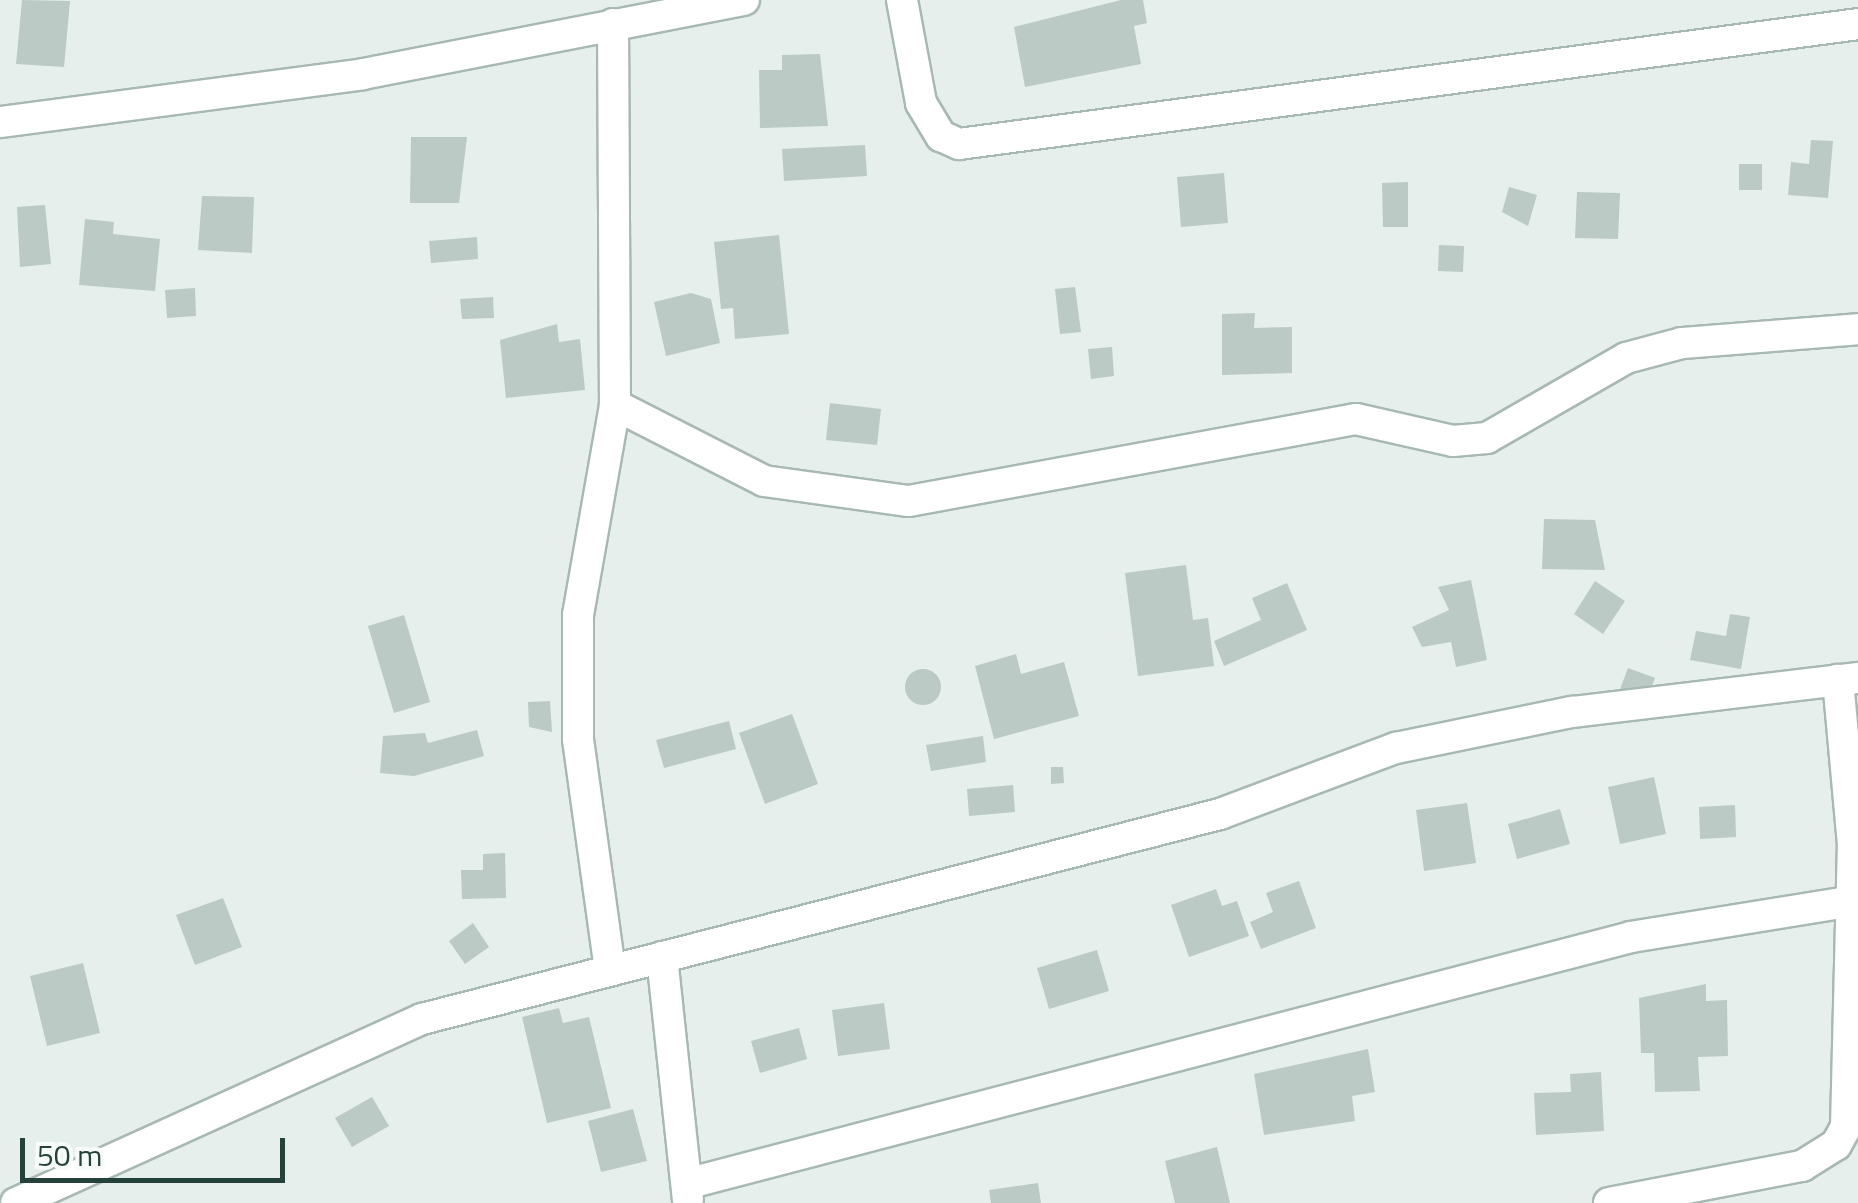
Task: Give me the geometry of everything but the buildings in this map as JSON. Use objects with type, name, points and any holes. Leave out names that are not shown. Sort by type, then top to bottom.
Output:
[{"type":"street","points":[[0,122],[194,102],[744,0]]},
{"type":"street","points":[[902,0],[921,102],[941,136],[959,144],[1858,24]]},
{"type":"street","points":[[610,970],[578,739],[578,615],[616,406],[613,24]]},
{"type":"street","points":[[616,406],[764,481],[909,501],[1356,419],[1453,441],[1487,438],[1626,358],[1682,343],[1858,329]]},
{"type":"street","points":[[16,1203],[422,1019],[1220,814],[1396,748],[1572,712],[1848,679],[1854,901],[1852,1106],[1836,1146],[1752,1178],[1610,1203]]},
{"type":"street","points":[[662,957],[689,1193],[1631,937],[1854,901]]}]
